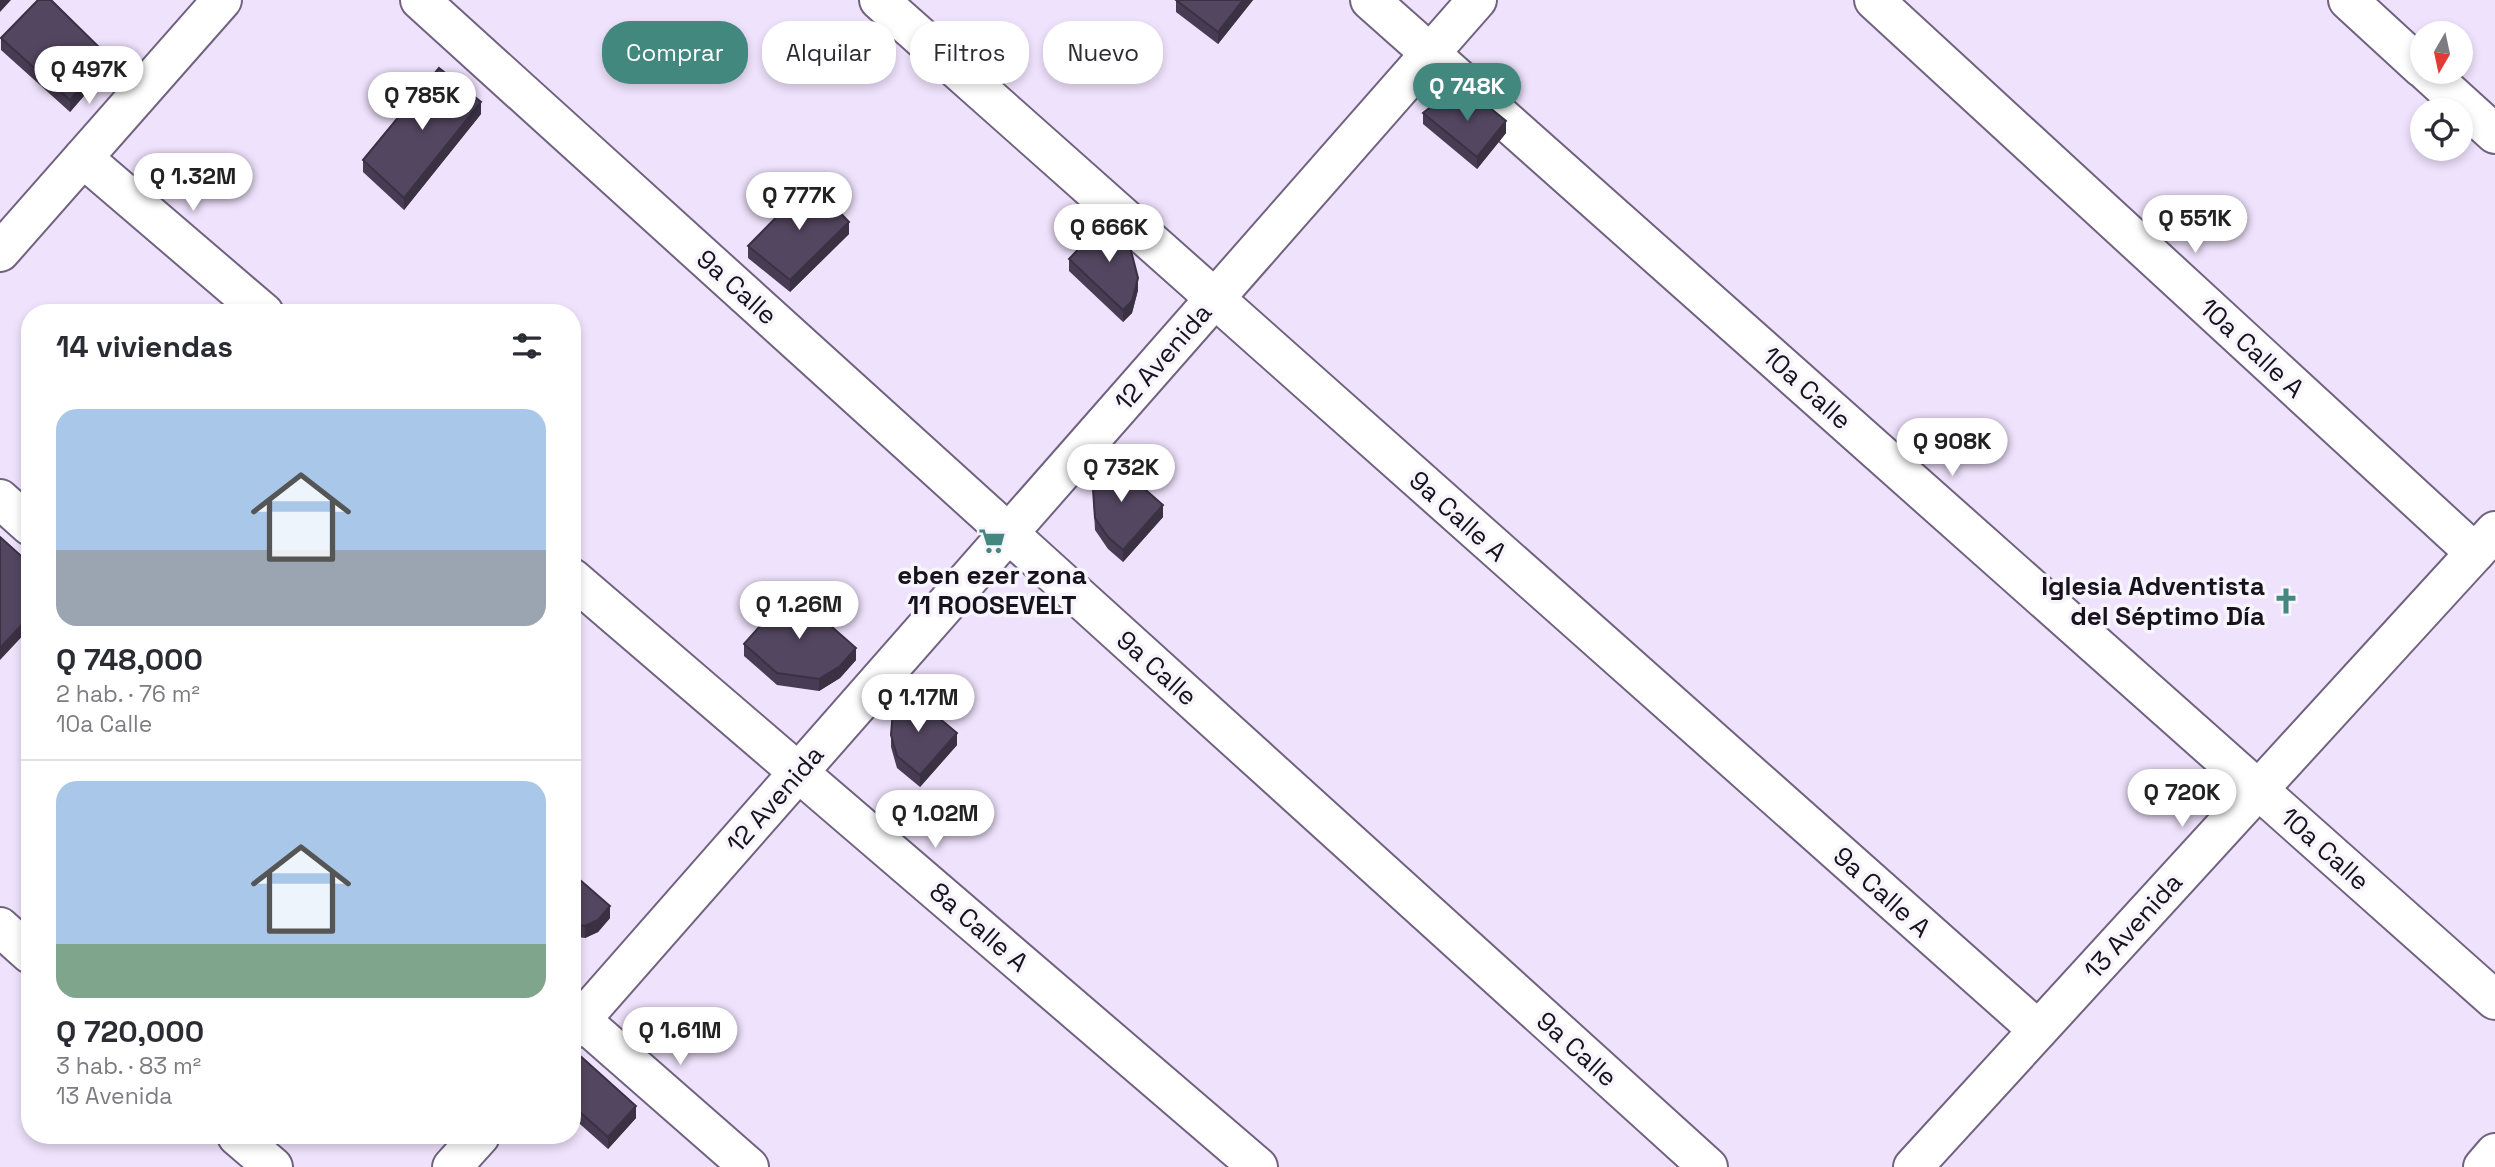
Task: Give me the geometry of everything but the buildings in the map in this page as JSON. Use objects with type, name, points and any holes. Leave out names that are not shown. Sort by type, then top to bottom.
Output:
[{"type":"street","points":[[0,252],[222,0]]},
{"type":"street","name":"9a Calle","points":[[420,0],[1708,1167]]},
{"type":"street","name":"9a Calle A","points":[[879,0],[2038,1030]]},
{"type":"street","name":"10a Calle","points":[[1370,0],[2495,1000]]},
{"type":"street","name":"12 Avenida","points":[[581,1014],[799,772],[1478,0]]},
{"type":"street","name":"10a Calle A","points":[[1874,0],[2485,542]]},
{"type":"street","points":[[2348,0],[2410,57]]},
{"type":"street","points":[[2440,84],[2495,134]]},
{"type":"street","points":[[83,158],[253,304]]},
{"type":"street","points":[[0,499],[21,518]]},
{"type":"street","name":"13 Avenida","points":[[1913,1167],[2485,542]]},
{"type":"street","name":"8a Calle A","points":[[581,586],[1258,1167]]},
{"type":"street","points":[[0,927],[21,946]]},
{"type":"street","points":[[581,1026],[749,1167]]},
{"type":"street","points":[[246,1144],[272,1167]]},
{"type":"street","points":[[452,1167],[473,1144]]},
{"type":"street","points":[[2483,1167],[2495,1153]]},
{"type":"place","name":"eben ezer zona 11 ROOSEVELT","points":[[992,541]]},
{"type":"place","name":"Iglesia Adventista del Séptimo Día","points":[[2286,601]]}]
